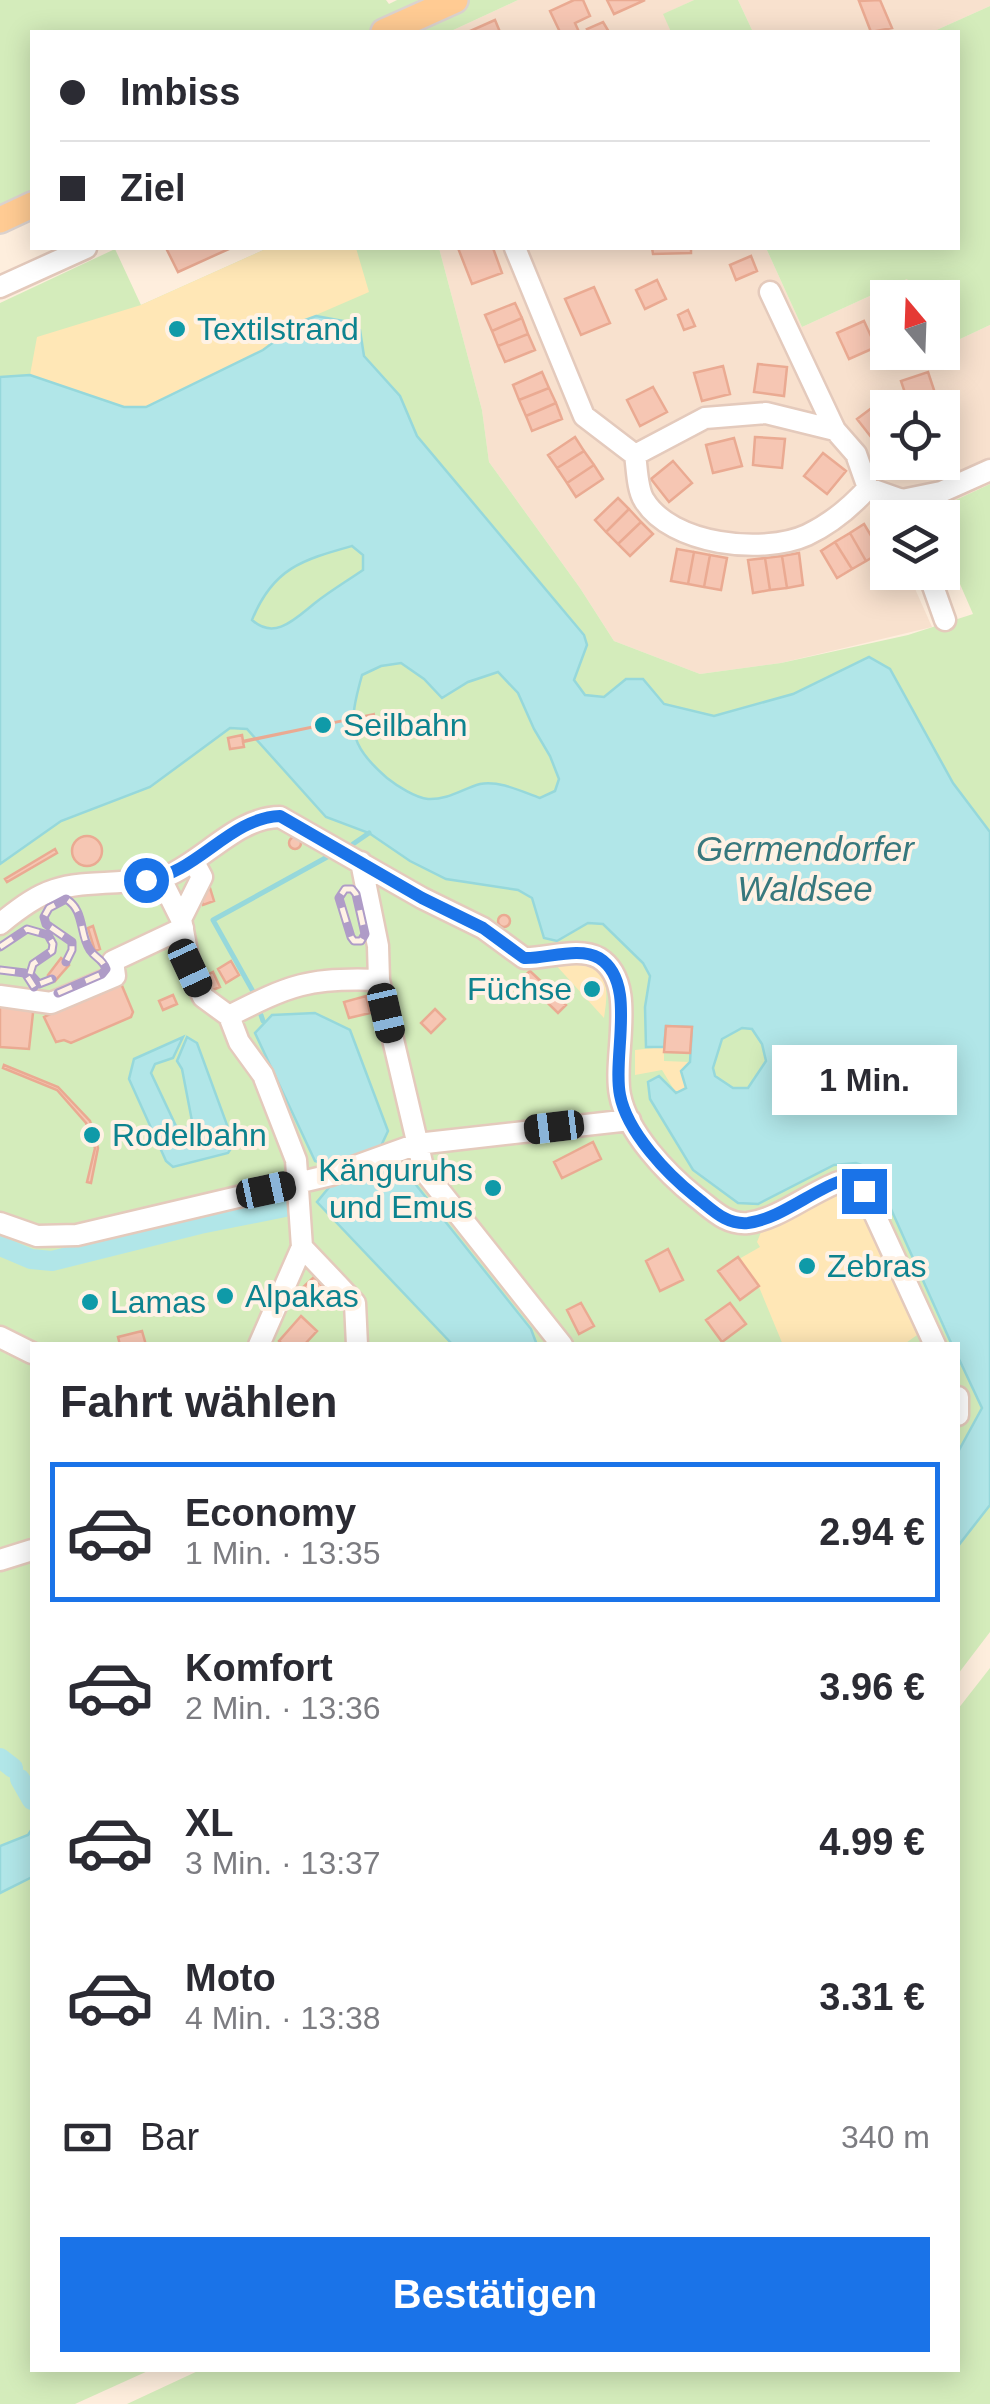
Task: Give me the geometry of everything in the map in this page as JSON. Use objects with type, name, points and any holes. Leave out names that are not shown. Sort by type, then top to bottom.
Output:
[{"type":"main road","points":[[395,30],[424,25],[455,0]]},
{"type":"main road","points":[[0,220],[30,206]]},
{"type":"street","points":[[0,286],[81,250]]},
{"type":"street","points":[[516,250],[584,416],[634,454],[643,500],[676,530],[710,542],[757,544],[803,537],[844,514],[868,488]]},
{"type":"street","points":[[770,292],[835,430],[856,454],[868,488],[889,500]]},
{"type":"street","points":[[634,454],[705,418],[766,413],[835,430]]},
{"type":"street","points":[[924,500],[990,470]]},
{"type":"street","points":[[935,590],[946,620]]},
{"type":"street","points":[[0,924],[35,896],[71,884],[161,878],[194,862],[248,825],[280,816],[422,898],[483,928],[524,958],[583,953],[596,956],[618,979],[620,1096],[630,1120],[666,1173],[726,1221],[759,1221],[838,1182],[864,1191],[934,1342]]},
{"type":"street","points":[[0,996],[52,1003],[115,976],[113,961],[182,924],[202,877],[194,862]]},
{"type":"street","points":[[361,862],[378,946],[379,980],[424,1172],[560,1342]]},
{"type":"street","points":[[161,878],[182,924],[190,968],[203,997],[229,1016],[239,1042],[263,1075],[296,1160],[302,1247],[261,1342]]},
{"type":"street","points":[[229,1016],[287,987],[331,978],[379,980]]},
{"type":"street","points":[[0,1223],[37,1236],[77,1235],[298,1184],[418,1144],[630,1120]]},
{"type":"street","points":[[302,1247],[355,1302],[358,1342]]},
{"type":"street","points":[[0,1337],[30,1352]]},
{"type":"street","points":[[0,1560],[30,1551]]},
{"type":"shaded area","points":[[518,0],[694,0],[664,14],[670,30],[453,30]]},
{"type":"shaded area","points":[[738,0],[990,0],[990,6],[936,30],[752,30]]},
{"type":"shaded area","points":[[440,250],[767,250],[802,327],[870,296],[870,370],[960,370],[960,339],[990,325],[990,484],[956,500],[870,500],[870,590],[916,590],[932,627],[781,663],[700,674],[614,641],[489,462],[482,410]]},
{"type":"green space","points":[[0,0],[386,0],[389,4],[397,0],[518,0],[453,30],[30,30],[30,220],[0,233]]},
{"type":"green space","points":[[694,0],[738,0],[752,30],[670,30],[663,14]]},
{"type":"green space","points":[[990,6],[990,325],[960,339],[960,280],[907,279],[870,280],[870,296],[802,327],[767,250],[960,250],[960,30],[936,30]]},
{"type":"green space","points":[[115,250],[141,305],[264,250],[440,250],[482,410],[489,462],[614,641],[700,674],[781,663],[908,635],[973,614],[960,584],[960,500],[956,500],[990,484],[990,1632],[960,1671],[960,1342],[30,1342],[30,2372],[146,2372],[75,2404],[0,2404],[0,303]]},
{"type":"green space","points":[[990,1668],[990,2404],[127,2404],[196,2372],[960,2372],[960,1706]]},
{"type":"sand","name":"Textilstrand","points":[[264,250],[357,250],[369,292],[302,321],[263,350],[146,407],[124,408],[30,375],[37,337],[141,305]]},
{"type":"sand","name":"Füchse","points":[[575,960],[595,969],[604,981],[604,1018],[554,963]]},
{"type":"sand","points":[[664,1047],[664,1061],[690,1062],[687,1088],[676,1093],[662,1070],[635,1075],[635,1050]]},
{"type":"sand","name":"Zebras","points":[[841,1194],[860,1202],[920,1333],[907,1342],[782,1342],[759,1287],[740,1300],[718,1271],[760,1247],[757,1242],[763,1227]]},
{"type":"water","name":"Germendorfer Waldsee","points":[[316,316],[343,321],[360,330],[364,356],[400,396],[417,436],[584,635],[587,645],[574,680],[585,695],[604,697],[626,679],[643,679],[664,704],[714,716],[793,694],[869,657],[890,669],[953,783],[990,832],[990,1505],[960,1543],[960,1448],[982,1408],[960,1361],[960,1342],[951,1342],[873,1169],[856,1163],[834,1165],[758,1204],[738,1203],[693,1170],[650,1099],[648,1082],[659,1076],[676,1093],[686,1088],[681,1071],[690,1062],[692,1027],[666,1026],[664,1047],[646,1047],[645,1007],[650,976],[643,963],[603,924],[588,923],[557,941],[544,938],[532,898],[518,890],[446,879],[410,861],[369,833],[326,817],[247,729],[230,728],[150,787],[61,821],[0,864],[0,377],[30,375],[124,407],[146,407],[263,350],[302,321]],"holes":[[[352,546],[363,555],[363,570],[285,625],[269,628],[252,620],[269,588],[291,569]],[[401,663],[442,698],[468,682],[498,672],[518,693],[550,756],[559,779],[555,791],[540,798],[487,783],[428,799],[391,781],[374,766],[358,743],[354,708],[362,675],[381,666]],[[742,1028],[752,1029],[762,1044],[766,1061],[748,1088],[733,1088],[715,1076],[713,1068],[722,1039]]]},
{"type":"water","points":[[315,1013],[350,1030],[388,1131],[381,1146],[330,1166],[315,1161],[255,1033],[272,1015]]},
{"type":"water","points":[[183,1037],[173,1058],[155,1064],[151,1073],[176,1126],[181,1129],[192,1121],[177,1061],[187,1037],[197,1043],[234,1144],[228,1153],[173,1167],[166,1161],[129,1079],[134,1059]]},
{"type":"water","points":[[397,1161],[531,1329],[536,1342],[450,1342],[317,1202],[331,1185]]},
{"type":"water","points":[[30,1832],[30,1878],[0,1893],[0,1846]]},
{"type":"building","points":[[583,0],[590,16],[575,23],[578,30],[559,30],[550,11]]},
{"type":"building","points":[[607,0],[645,0],[614,14]]},
{"type":"building","points":[[880,0],[892,28],[870,30],[859,1]]},
{"type":"building","points":[[495,20],[499,30],[472,30]]},
{"type":"building","points":[[603,22],[608,30],[588,30]]},
{"type":"building","points":[[167,250],[227,250],[178,272]]},
{"type":"building","points":[[459,250],[494,250],[502,273],[472,284]]},
{"type":"building","points":[[652,250],[691,250],[691,253],[653,254]]},
{"type":"building","points":[[751,256],[757,271],[736,280],[730,265]]},
{"type":"building","points":[[657,280],[666,299],[645,309],[636,290]]},
{"type":"building","points":[[594,287],[610,323],[581,335],[565,299]]},
{"type":"building","points":[[515,303],[522,318],[492,331],[485,315]]},
{"type":"building","points":[[688,310],[695,326],[684,330],[678,315]]},
{"type":"building","points":[[522,318],[528,334],[498,346],[492,331]]},
{"type":"building","points":[[864,321],[870,334],[870,350],[849,359],[837,333]]},
{"type":"building","points":[[528,334],[535,350],[505,362],[498,346]]},
{"type":"building","points":[[758,364],[787,367],[784,396],[754,392]]},
{"type":"building","points":[[723,366],[730,394],[702,401],[694,373]]},
{"type":"building","points":[[542,372],[549,388],[519,400],[513,385]]},
{"type":"building","points":[[928,372],[934,390],[904,390],[901,381]]},
{"type":"building","points":[[653,387],[667,412],[640,426],[627,400]]},
{"type":"building","points":[[549,388],[556,403],[526,416],[519,400]]},
{"type":"building","points":[[556,403],[562,419],[532,431],[526,416]]},
{"type":"building","points":[[870,409],[870,436],[857,419]]},
{"type":"building","points":[[575,437],[584,451],[557,468],[548,455]]},
{"type":"building","points":[[755,437],[785,439],[782,468],[753,465]]},
{"type":"building","points":[[734,438],[742,466],[713,473],[706,445]]},
{"type":"building","points":[[584,451],[594,465],[567,483],[557,468]]},
{"type":"building","points":[[823,453],[846,471],[827,494],[804,476]]},
{"type":"building","points":[[673,461],[692,483],[669,502],[651,479]]},
{"type":"building","points":[[594,465],[603,479],[576,497],[567,483]]},
{"type":"building","points":[[618,498],[629,509],[606,532],[595,520]]},
{"type":"building","points":[[629,509],[641,522],[618,544],[606,532]]},
{"type":"building","points":[[641,522],[653,534],[630,556],[618,544]]},
{"type":"building","points":[[864,524],[870,534],[870,559],[866,561],[850,533]]},
{"type":"building","points":[[850,533],[866,561],[852,569],[835,542]]},
{"type":"building","points":[[835,542],[852,569],[837,578],[821,551]]},
{"type":"building","points":[[677,549],[694,552],[688,584],[671,581]]},
{"type":"building","points":[[694,552],[710,555],[704,587],[688,584]]},
{"type":"building","points":[[799,553],[803,585],[787,588],[782,556]]},
{"type":"building","points":[[710,555],[727,558],[721,590],[704,587]]},
{"type":"building","points":[[782,556],[787,588],[770,590],[765,558]]},
{"type":"building","points":[[765,558],[770,590],[753,593],[748,560]]},
{"type":"building","name":"Seilbahn","points":[[375,714],[243,742],[244,747],[230,749],[228,738],[242,735],[243,741]]},
{"type":"building","points":[[87,836],[98,840],[102,851],[98,862],[87,866],[76,862],[72,851],[76,840]]},
{"type":"building","points":[[295,837],[301,843],[295,849],[289,843]]},
{"type":"building","points":[[55,849],[57,853],[7,882],[5,879]]},
{"type":"building","points":[[210,888],[214,901],[203,905],[198,892]]},
{"type":"building","points":[[504,915],[510,921],[504,927],[498,921]]},
{"type":"building","points":[[93,926],[100,949],[95,951],[88,928]]},
{"type":"building","points":[[61,958],[69,965],[55,981],[48,975]]},
{"type":"building","points":[[231,961],[239,975],[226,983],[218,969]]},
{"type":"building","points":[[530,971],[566,1005],[558,1013],[522,978]]},
{"type":"building","points":[[213,972],[220,987],[206,993],[199,979]]},
{"type":"building","points":[[120,981],[133,1012],[131,1017],[71,1043],[56,1042],[44,1017]]},
{"type":"building","points":[[173,995],[177,1004],[163,1010],[159,1001]]},
{"type":"building","points":[[366,996],[370,1013],[349,1018],[344,1002]]},
{"type":"building","points":[[0,1001],[34,1004],[29,1049],[0,1047]]},
{"type":"building","points":[[435,1009],[445,1019],[431,1033],[421,1023]]},
{"type":"building","points":[[666,1026],[692,1027],[690,1053],[664,1052]]},
{"type":"building","name":"Rodelbahn","points":[[4,1065],[58,1087],[90,1121],[98,1148],[91,1183],[87,1182],[95,1148],[86,1123],[57,1090],[3,1068]]},
{"type":"building","points":[[593,1142],[601,1159],[562,1178],[554,1162]]},
{"type":"building","points":[[668,1249],[683,1280],[660,1291],[646,1261]]},
{"type":"building","points":[[738,1257],[759,1286],[740,1300],[718,1271]]},
{"type":"building","points":[[314,1277],[325,1289],[311,1302],[300,1290]]},
{"type":"building","points":[[581,1303],[594,1326],[579,1334],[567,1310]]},
{"type":"building","points":[[730,1303],[746,1324],[722,1342],[706,1320]]},
{"type":"building","points":[[301,1316],[317,1331],[307,1342],[279,1341]]},
{"type":"building","points":[[142,1331],[145,1342],[119,1342],[118,1337]]},
{"type":"waterway","points":[[353,844],[369,833]]},
{"type":"waterway","points":[[255,995],[213,920],[329,856]]},
{"type":"waterway","points":[[261,1015],[263,1021]]},
{"type":"waterway","points":[[0,1246],[31,1259],[52,1261],[290,1206]]},
{"type":"waterway","points":[[0,1758],[13,1768]]},
{"type":"waterway","points":[[20,1779],[30,1796]]},
{"type":"railway","points":[[345,889],[356,894],[365,934],[361,941],[351,937],[339,898],[345,889]]},
{"type":"railway","points":[[58,993],[106,969],[90,950],[76,909],[66,899],[49,908],[44,917],[46,924],[72,942],[66,962]]},
{"type":"railway","points":[[0,947],[27,929],[48,935],[52,951],[33,964],[30,974],[39,984],[52,979]]},
{"type":"railway","points":[[0,970],[25,973],[34,987]]},
{"type":"place","name":"Textilstrand","points":[[177,329]]},
{"type":"place","name":"Seilbahn","points":[[323,725]]},
{"type":"place","name":"Füchse","points":[[592,989]]},
{"type":"place","name":"Rodelbahn","points":[[92,1135]]},
{"type":"place","name":"Känguruhs und Emus","points":[[493,1188]]},
{"type":"place","name":"Zebras","points":[[807,1266]]},
{"type":"place","name":"Alpakas","points":[[225,1296]]},
{"type":"place","name":"Lamas","points":[[90,1302]]},
{"type":"route","points":[[146,880],[161,878],[194,862],[260,819],[280,816],[422,898],[483,928],[524,958],[583,953],[606,964],[618,979],[621,998],[620,1096],[630,1120],[666,1173],[726,1221],[759,1221],[838,1182],[864,1191]]}]
